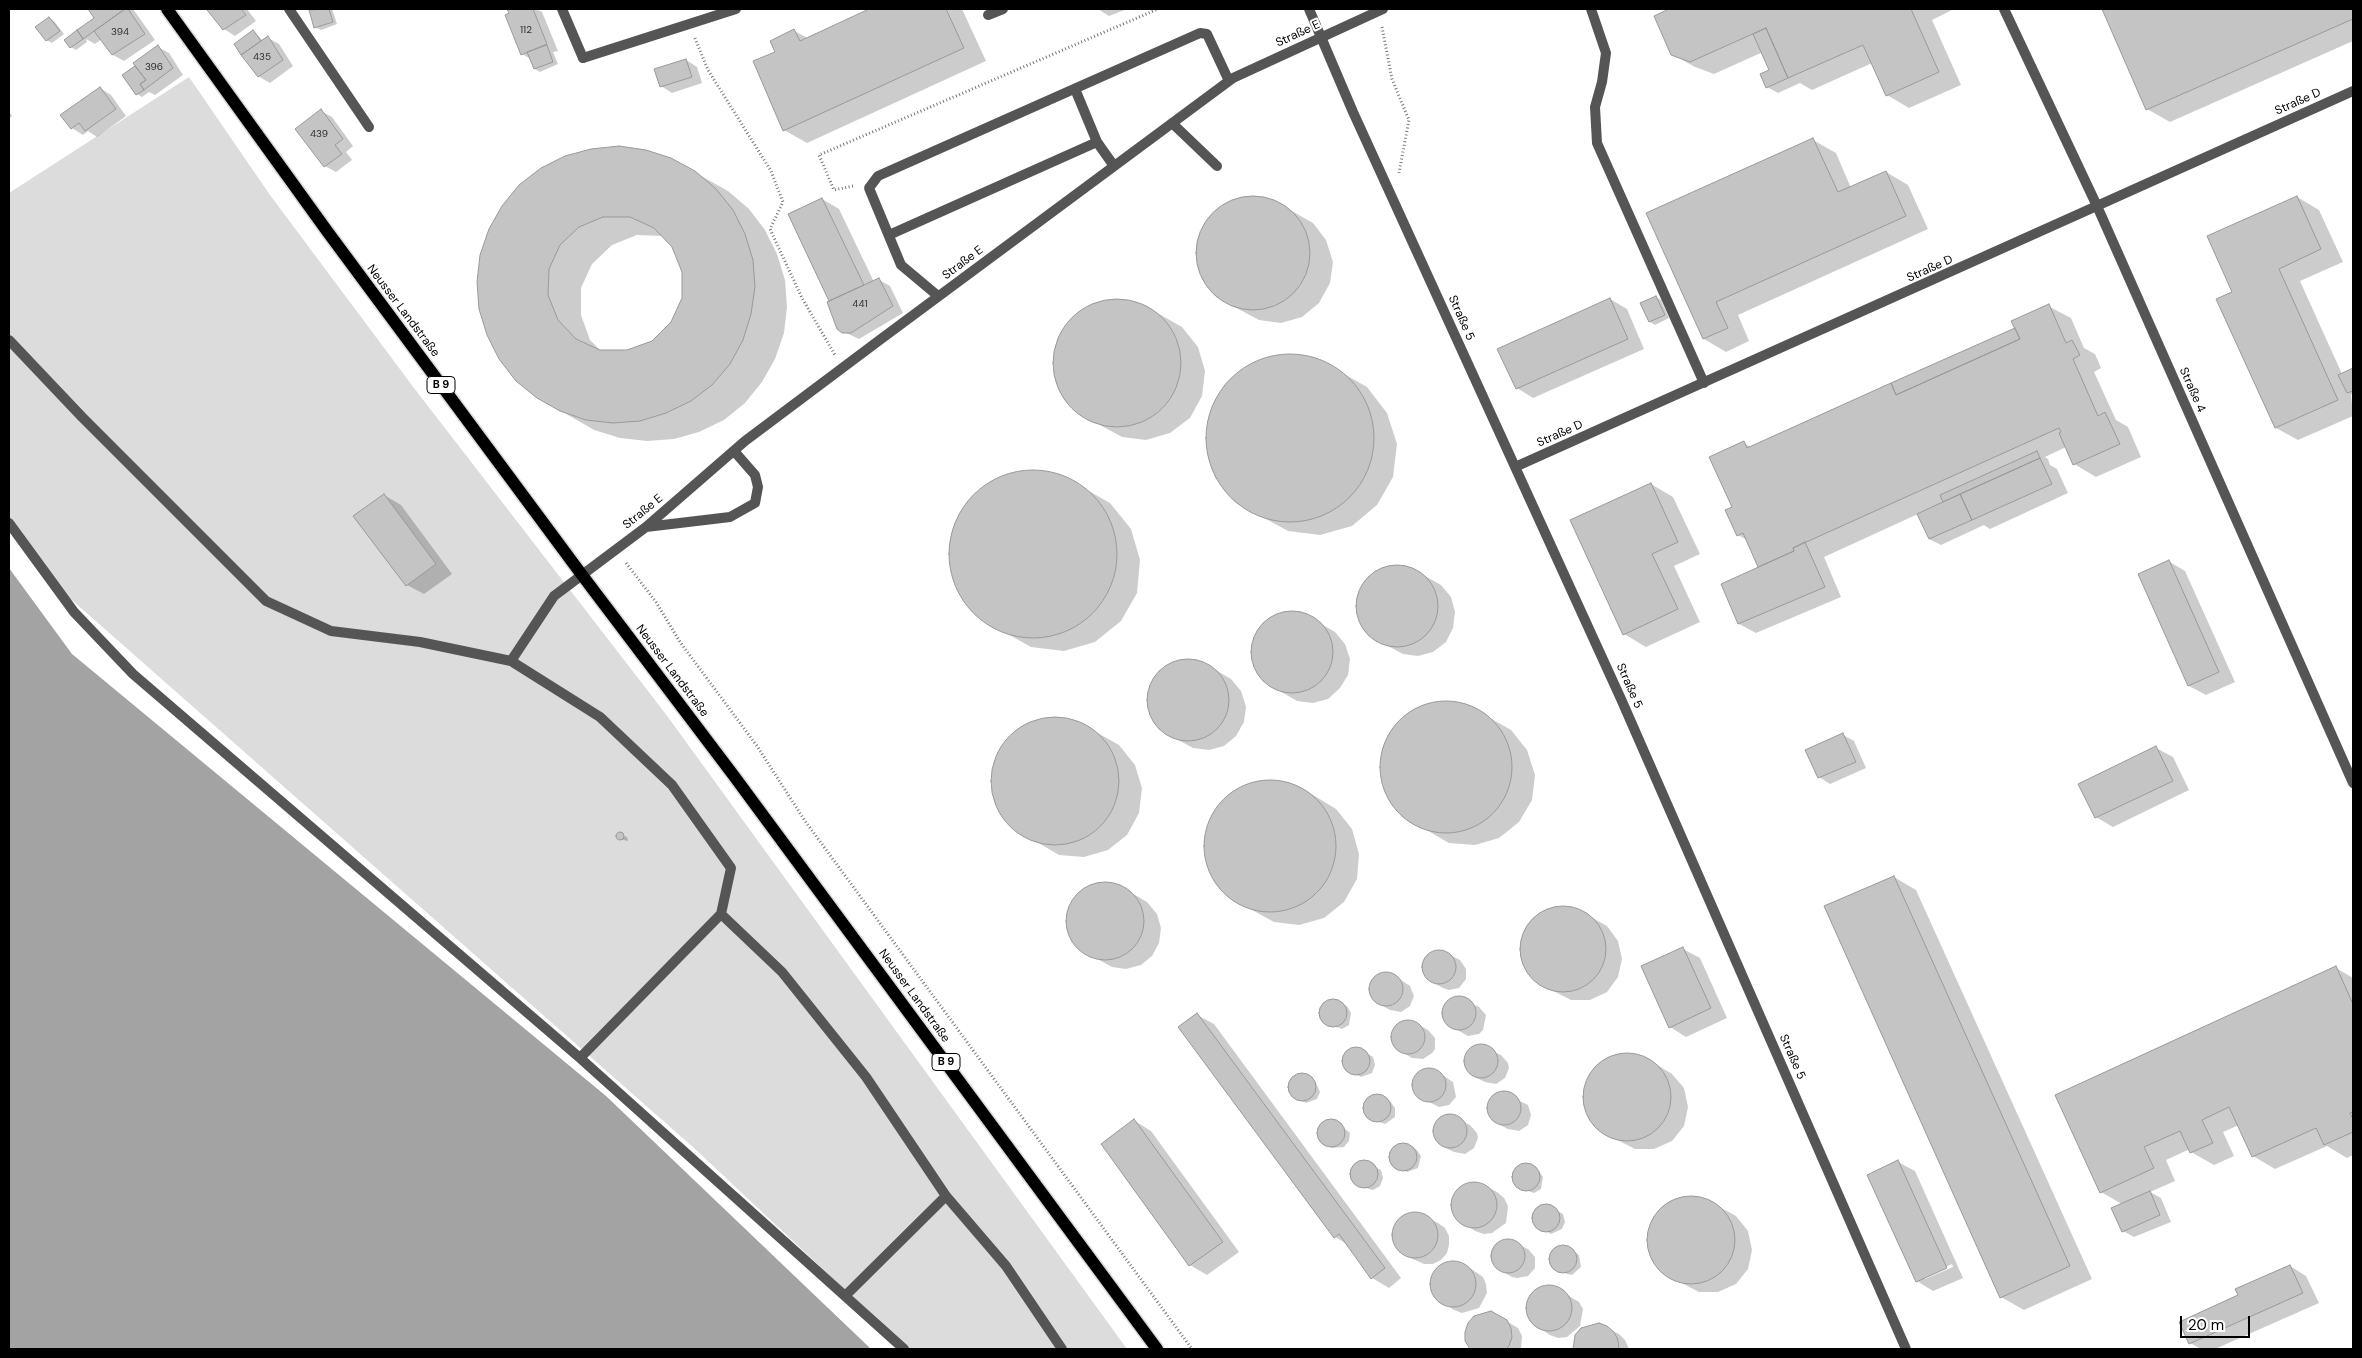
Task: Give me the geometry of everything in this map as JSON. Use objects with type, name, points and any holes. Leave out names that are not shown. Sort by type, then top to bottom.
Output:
[{"type":"main road","name":"Neusser Landstraße","points":[[166,9],[327,231],[582,575],[752,799],[1157,1349]]},
{"type":"street","points":[[289,9],[369,127]]},
{"type":"street","points":[[562,9],[583,58],[736,9]]},
{"type":"street","points":[[988,15],[1003,9]]},
{"type":"street","name":"Straße 5","points":[[1309,9],[1625,708],[1906,1349]]},
{"type":"street","points":[[1590,9],[1606,53],[1602,82],[1594,108],[1597,143],[1704,383]]},
{"type":"street","name":"Straße 4","points":[[2004,9],[2097,206],[2353,783]]},
{"type":"street","name":"Straße E","points":[[511,661],[554,596],[646,527],[734,451],[938,296],[1229,81],[1379,11]]},
{"type":"street","points":[[938,296],[901,265],[869,188],[878,176],[1200,33],[1207,34],[1229,81]]},
{"type":"street","points":[[1075,89],[1097,142],[1114,166]]},
{"type":"street","name":"Straße D","points":[[1515,467],[2353,91]]},
{"type":"street","points":[[1172,124],[1217,166]]},
{"type":"street","points":[[888,235],[1097,142]]},
{"type":"street","points":[[9,340],[82,417],[266,601],[331,632],[420,642],[511,661],[600,717],[672,784],[731,868],[722,914],[580,1058]]},
{"type":"street","points":[[646,527],[730,517],[755,503],[758,486],[755,475],[734,451]]},
{"type":"street","points":[[9,523],[74,612],[133,674],[580,1058],[904,1349]]},
{"type":"street","points":[[722,914],[782,972],[860,1069],[946,1196],[1006,1266],[1062,1349]]},
{"type":"street","points":[[845,1296],[946,1196]]},
{"type":"path","points":[[873,182],[834,190],[819,155],[1158,9]]},
{"type":"path","points":[[1379,11],[1392,79],[1409,120],[1400,171],[1390,191]]},
{"type":"path","points":[[700,53],[708,70],[771,171],[783,202],[770,228],[802,298],[843,368]]},
{"type":"path","points":[[615,549],[656,602],[680,642],[757,746],[805,821],[1192,1349]]},
{"type":"shaded area","points":[[189,77],[270,195],[414,388],[665,713],[1127,1349],[908,1349],[694,1148],[48,579],[9,528],[9,193]]},
{"type":"shaded area","points":[[9,568],[72,654],[606,1096],[871,1349],[9,1349]]},
{"type":"building","points":[[88,9],[125,9],[83,39],[77,30],[94,18]]},
{"type":"building","points":[[125,9],[128,9],[145,34],[112,55],[94,31]]},
{"type":"building","points":[[241,9],[246,15],[223,30],[207,10]]},
{"type":"building","points":[[329,9],[333,22],[314,28],[309,10]]},
{"type":"building","points":[[507,9],[533,9],[547,44],[521,55],[505,15],[509,13]]},
{"type":"building","points":[[869,9],[946,9],[964,48],[783,131],[753,61],[775,52],[770,41],[794,29],[800,41]]},
{"type":"building","points":[[1669,9],[1911,9],[1939,72],[1886,96],[1863,45],[1788,78],[1766,28],[1690,62],[1671,55],[1654,16]]},
{"type":"building","points":[[2102,9],[2353,9],[2353,19],[2146,110]]},
{"type":"building","points":[[49,17],[60,31],[46,41],[35,27]]},
{"type":"building","points":[[1766,28],[1788,78],[1766,88],[1760,74],[1769,70],[1753,34]]},
{"type":"building","points":[[77,30],[83,39],[70,48],[64,40]]},
{"type":"building","points":[[253,30],[261,41],[241,55],[234,44]]},
{"type":"building","points":[[268,36],[283,60],[258,77],[241,55]]},
{"type":"building","points":[[158,45],[173,68],[144,90],[140,84],[146,80],[133,63]]},
{"type":"building","points":[[547,45],[553,62],[534,69],[527,52]]},
{"type":"building","points":[[686,59],[692,77],[660,87],[654,69]]},
{"type":"building","points":[[135,66],[146,80],[140,84],[144,90],[136,95],[122,75]]},
{"type":"building","points":[[100,87],[116,109],[85,131],[79,123],[71,129],[60,115]]},
{"type":"building","points":[[321,109],[343,139],[335,145],[342,154],[324,167],[295,129]]},
{"type":"building","points":[[1813,138],[1838,192],[1886,171],[1906,216],[1716,302],[1728,328],[1703,339],[1646,213]]},
{"type":"building","points":[[619,146],[646,150],[671,158],[695,171],[716,189],[733,210],[745,234],[753,260],[755,287],[751,314],[743,340],[730,364],[712,385],[691,401],[666,413],[640,421],[613,423],[586,420],[560,411],[537,398],[516,381],[499,359],[487,335],[479,309],[477,282],[480,255],[489,229],[502,206],[519,185],[541,168],[565,156],[591,149]],"holes":[[[603,217],[630,217],[654,228],[672,247],[682,272],[682,298],[671,322],[652,341],[627,350],[600,350],[576,339],[558,320],[548,295],[549,269],[560,245],[579,227]]]},
{"type":"building","points":[[1253,196],[1275,200],[1294,212],[1306,231],[1310,253],[1306,275],[1294,294],[1275,306],[1253,310],[1231,306],[1212,294],[1200,275],[1196,253],[1200,231],[1212,212],[1231,200]]},
{"type":"building","points":[[2297,196],[2321,249],[2279,269],[2338,400],[2275,428],[2216,299],[2232,292],[2207,236]]},
{"type":"building","points":[[822,198],[864,285],[829,301],[788,214]]},
{"type":"building","points":[[879,278],[893,306],[851,333],[842,333],[837,329],[827,302]]},
{"type":"building","points":[[1656,296],[1665,315],[1649,322],[1640,303]]},
{"type":"building","points":[[1610,298],[1628,339],[1516,389],[1497,349]]},
{"type":"building","points":[[1117,299],[1142,303],[1163,317],[1177,338],[1181,363],[1177,388],[1163,409],[1142,423],[1117,427],[1092,423],[1071,409],[1057,388],[1053,363],[1057,338],[1071,317],[1092,303]]},
{"type":"building","points":[[2049,304],[2066,343],[2072,340],[2080,355],[2073,359],[2098,416],[2105,412],[2120,444],[2073,465],[2059,433],[2061,432],[2059,428],[1793,548],[1794,551],[1758,567],[1743,533],[1737,536],[1725,510],[1732,507],[1709,457],[1744,441],[1747,448],[1891,383],[1896,395],[2020,339],[2011,321]]},
{"type":"building","points":[[2015,328],[2020,339],[1896,395],[1891,383]]},
{"type":"building","points":[[1298,354],[1322,360],[1350,378],[1368,406],[1373,422],[1373,454],[1368,470],[1350,498],[1337,508],[1314,519],[1282,522],[1258,516],[1230,498],[1220,485],[1209,462],[1206,430],[1212,406],[1230,378],[1243,368],[1266,357]]},
{"type":"building","points":[[2353,368],[2353,391],[2347,393],[2338,375]]},
{"type":"building","points":[[2037,451],[2040,458],[1943,502],[1940,495]]},
{"type":"building","points":[[2040,458],[2052,484],[1972,520],[1960,494]]},
{"type":"building","points":[[1025,470],[1041,470],[1073,480],[1098,501],[1111,522],[1117,554],[1111,586],[1103,601],[1086,619],[1065,632],[1041,638],[1025,638],[1001,632],[986,624],[963,601],[955,586],[949,562],[949,546],[955,522],[963,507],[986,484],[1001,476]]},
{"type":"building","points":[[1651,483],[1678,542],[1652,554],[1678,609],[1623,635],[1570,520]]},
{"type":"building","points":[[384,494],[436,564],[406,586],[353,516]]},
{"type":"building","points":[[1960,494],[1972,520],[1929,539],[1917,514]]},
{"type":"building","points":[[1805,542],[1825,587],[1738,624],[1721,584],[1794,551],[1793,548]]},
{"type":"building","points":[[2169,560],[2219,672],[2188,686],[2138,574]]},
{"type":"building","points":[[1397,565],[1413,568],[1426,577],[1435,590],[1438,606],[1435,622],[1426,635],[1413,644],[1397,647],[1381,644],[1368,635],[1359,622],[1356,606],[1359,590],[1368,577],[1381,568]]},
{"type":"building","points":[[1292,611],[1308,614],[1321,623],[1330,636],[1333,652],[1330,668],[1321,681],[1308,690],[1292,693],[1276,690],[1263,681],[1254,668],[1251,652],[1254,636],[1263,623],[1276,614]]},
{"type":"building","points":[[1188,659],[1204,662],[1217,671],[1226,684],[1229,700],[1226,716],[1217,729],[1204,738],[1188,741],[1172,738],[1159,729],[1150,716],[1147,700],[1150,684],[1159,671],[1172,662]]},
{"type":"building","points":[[1446,701],[1459,702],[1471,706],[1493,720],[1507,742],[1511,754],[1511,780],[1507,792],[1493,814],[1471,828],[1459,832],[1446,833],[1433,832],[1421,828],[1399,814],[1385,792],[1381,780],[1380,767],[1381,754],[1385,742],[1399,720],[1421,706],[1433,702]]},
{"type":"building","points":[[1055,717],[1079,722],[1091,728],[1100,736],[1108,745],[1114,757],[1119,781],[1114,805],[1108,817],[1100,826],[1091,834],[1079,840],[1055,845],[1031,840],[1019,834],[1010,826],[1002,817],[996,805],[991,781],[996,757],[1002,745],[1010,736],[1019,728],[1031,722]]},
{"type":"building","points":[[1843,733],[1856,762],[1818,778],[1805,750]]},
{"type":"building","points":[[2156,746],[2173,781],[2095,818],[2078,784]]},
{"type":"building","points":[[1270,780],[1283,781],[1295,785],[1317,799],[1331,821],[1335,833],[1335,859],[1331,871],[1317,893],[1295,907],[1283,911],[1270,912],[1257,911],[1245,907],[1223,893],[1209,871],[1205,859],[1204,846],[1205,833],[1209,821],[1223,799],[1245,785],[1257,781]]},
{"type":"building","points":[[620,832],[624,836],[620,840],[616,836]]},
{"type":"building","points":[[1894,876],[2070,1266],[2000,1298],[1824,906]]},
{"type":"building","points":[[1105,882],[1120,885],[1137,899],[1141,906],[1144,921],[1141,936],[1127,953],[1120,957],[1105,960],[1090,957],[1073,943],[1069,936],[1066,921],[1069,906],[1083,889],[1090,885]]},
{"type":"building","points":[[1563,906],[1579,910],[1593,919],[1602,933],[1606,949],[1602,965],[1593,979],[1579,988],[1563,992],[1547,988],[1533,979],[1524,965],[1520,949],[1524,933],[1533,919],[1547,910]]},
{"type":"building","points":[[1683,947],[1711,1008],[1669,1028],[1641,966]]},
{"type":"building","points":[[1439,950],[1446,951],[1451,955],[1455,960],[1455,974],[1451,979],[1446,983],[1439,984],[1432,983],[1427,979],[1423,974],[1422,967],[1423,960],[1427,955],[1432,951]]},
{"type":"building","points":[[2336,966],[2353,1004],[2353,1112],[2350,1113],[2353,1119],[2353,1132],[2324,1145],[2316,1128],[2252,1157],[2229,1107],[2202,1120],[2213,1143],[2190,1153],[2180,1131],[2144,1147],[2154,1168],[2100,1193],[2055,1095]]},
{"type":"building","points":[[1386,972],[1393,973],[1398,977],[1402,982],[1402,996],[1398,1001],[1393,1005],[1386,1006],[1379,1005],[1374,1001],[1370,996],[1369,989],[1370,982],[1374,977],[1379,973]]},
{"type":"building","points":[[1459,996],[1466,997],[1471,1001],[1475,1006],[1475,1020],[1471,1025],[1466,1029],[1459,1030],[1452,1029],[1447,1025],[1443,1020],[1442,1013],[1443,1006],[1447,1001],[1452,997]]},
{"type":"building","points":[[1333,999],[1343,1003],[1347,1013],[1343,1023],[1333,1027],[1323,1023],[1319,1013],[1323,1003]]},
{"type":"building","points":[[1197,1013],[1385,1268],[1371,1279],[1339,1234],[1334,1238],[1178,1027]]},
{"type":"building","points":[[1408,1020],[1415,1021],[1420,1025],[1424,1030],[1424,1044],[1420,1049],[1415,1053],[1408,1054],[1401,1053],[1396,1049],[1392,1044],[1391,1037],[1392,1030],[1396,1025],[1401,1021]]},
{"type":"building","points":[[1481,1044],[1488,1045],[1493,1049],[1497,1054],[1497,1068],[1493,1073],[1488,1077],[1481,1078],[1474,1077],[1469,1073],[1465,1068],[1464,1061],[1465,1054],[1469,1049],[1474,1045]]},
{"type":"building","points":[[1356,1047],[1366,1051],[1370,1061],[1366,1071],[1356,1075],[1346,1071],[1342,1061],[1346,1051]]},
{"type":"building","points":[[1627,1053],[1644,1057],[1658,1066],[1667,1080],[1671,1097],[1667,1114],[1658,1128],[1644,1137],[1627,1141],[1610,1137],[1596,1128],[1587,1114],[1583,1097],[1587,1080],[1596,1066],[1610,1057]]},
{"type":"building","points":[[1429,1068],[1436,1069],[1441,1073],[1445,1078],[1445,1092],[1441,1097],[1436,1101],[1429,1102],[1422,1101],[1417,1097],[1413,1092],[1412,1085],[1413,1078],[1417,1073],[1422,1069]]},
{"type":"building","points":[[1302,1073],[1312,1077],[1316,1087],[1312,1097],[1302,1101],[1292,1097],[1288,1087],[1292,1077]]},
{"type":"building","points":[[1504,1091],[1511,1092],[1516,1096],[1520,1101],[1520,1115],[1516,1120],[1511,1124],[1504,1125],[1497,1124],[1492,1120],[1488,1115],[1487,1108],[1488,1101],[1492,1096],[1497,1092]]},
{"type":"building","points":[[1377,1094],[1387,1098],[1391,1108],[1387,1118],[1377,1122],[1367,1118],[1363,1108],[1367,1098]]},
{"type":"building","points":[[1450,1114],[1457,1115],[1462,1119],[1466,1124],[1466,1138],[1462,1143],[1457,1147],[1450,1148],[1443,1147],[1438,1143],[1434,1138],[1433,1131],[1434,1124],[1438,1119],[1443,1115]]},
{"type":"building","points":[[1134,1119],[1223,1242],[1189,1266],[1101,1144]]},
{"type":"building","points":[[1331,1119],[1341,1123],[1345,1133],[1341,1143],[1331,1147],[1321,1143],[1317,1133],[1321,1123]]},
{"type":"building","points":[[1403,1143],[1413,1147],[1417,1157],[1413,1167],[1403,1171],[1393,1167],[1389,1157],[1393,1147]]},
{"type":"building","points":[[1364,1160],[1374,1164],[1378,1174],[1374,1184],[1364,1188],[1354,1184],[1350,1174],[1354,1164]]},
{"type":"building","points":[[1898,1160],[1947,1268],[1916,1282],[1867,1175]]},
{"type":"building","points":[[1526,1163],[1536,1167],[1540,1177],[1536,1187],[1526,1191],[1516,1187],[1512,1177],[1516,1167]]},
{"type":"building","points":[[1479,1182],[1491,1188],[1496,1196],[1496,1214],[1491,1222],[1483,1227],[1469,1228],[1457,1222],[1452,1214],[1451,1200],[1457,1188],[1465,1183]]},
{"type":"building","points":[[2150,1191],[2160,1215],[2122,1232],[2111,1208]]},
{"type":"building","points":[[1691,1196],[1708,1199],[1722,1209],[1732,1223],[1735,1240],[1732,1257],[1722,1271],[1708,1281],[1691,1284],[1674,1281],[1660,1271],[1650,1257],[1647,1240],[1650,1223],[1660,1209],[1674,1199]]},
{"type":"building","points":[[1546,1204],[1556,1208],[1560,1218],[1556,1228],[1546,1232],[1536,1228],[1532,1218],[1536,1208]]},
{"type":"building","points":[[1420,1212],[1432,1218],[1437,1226],[1437,1244],[1432,1252],[1424,1257],[1410,1258],[1398,1252],[1393,1244],[1392,1230],[1398,1218],[1406,1213]]},
{"type":"building","points":[[1508,1239],[1515,1240],[1520,1244],[1524,1249],[1524,1263],[1520,1268],[1515,1272],[1508,1273],[1501,1272],[1496,1268],[1492,1263],[1491,1256],[1492,1249],[1496,1244],[1501,1240]]},
{"type":"building","points":[[1563,1245],[1573,1249],[1577,1259],[1573,1269],[1563,1273],[1553,1269],[1549,1259],[1553,1249]]},
{"type":"building","points":[[1458,1261],[1470,1267],[1475,1275],[1475,1293],[1470,1301],[1462,1306],[1448,1307],[1436,1301],[1431,1293],[1430,1279],[1436,1267],[1444,1262]]},
{"type":"building","points":[[2290,1265],[2303,1293],[2189,1344],[2179,1322],[2238,1295],[2235,1289]]},
{"type":"building","points":[[1554,1285],[1566,1291],[1571,1299],[1571,1317],[1566,1325],[1558,1330],[1544,1331],[1532,1325],[1527,1317],[1526,1303],[1532,1291],[1540,1286]]},
{"type":"building","points":[[1491,1311],[1507,1320],[1511,1328],[1512,1337],[1509,1346],[1506,1349],[1470,1349],[1465,1341],[1468,1323],[1474,1316]]},
{"type":"building","points":[[1599,1323],[1607,1326],[1614,1332],[1618,1340],[1619,1349],[1573,1349],[1575,1335],[1581,1328]]}]
